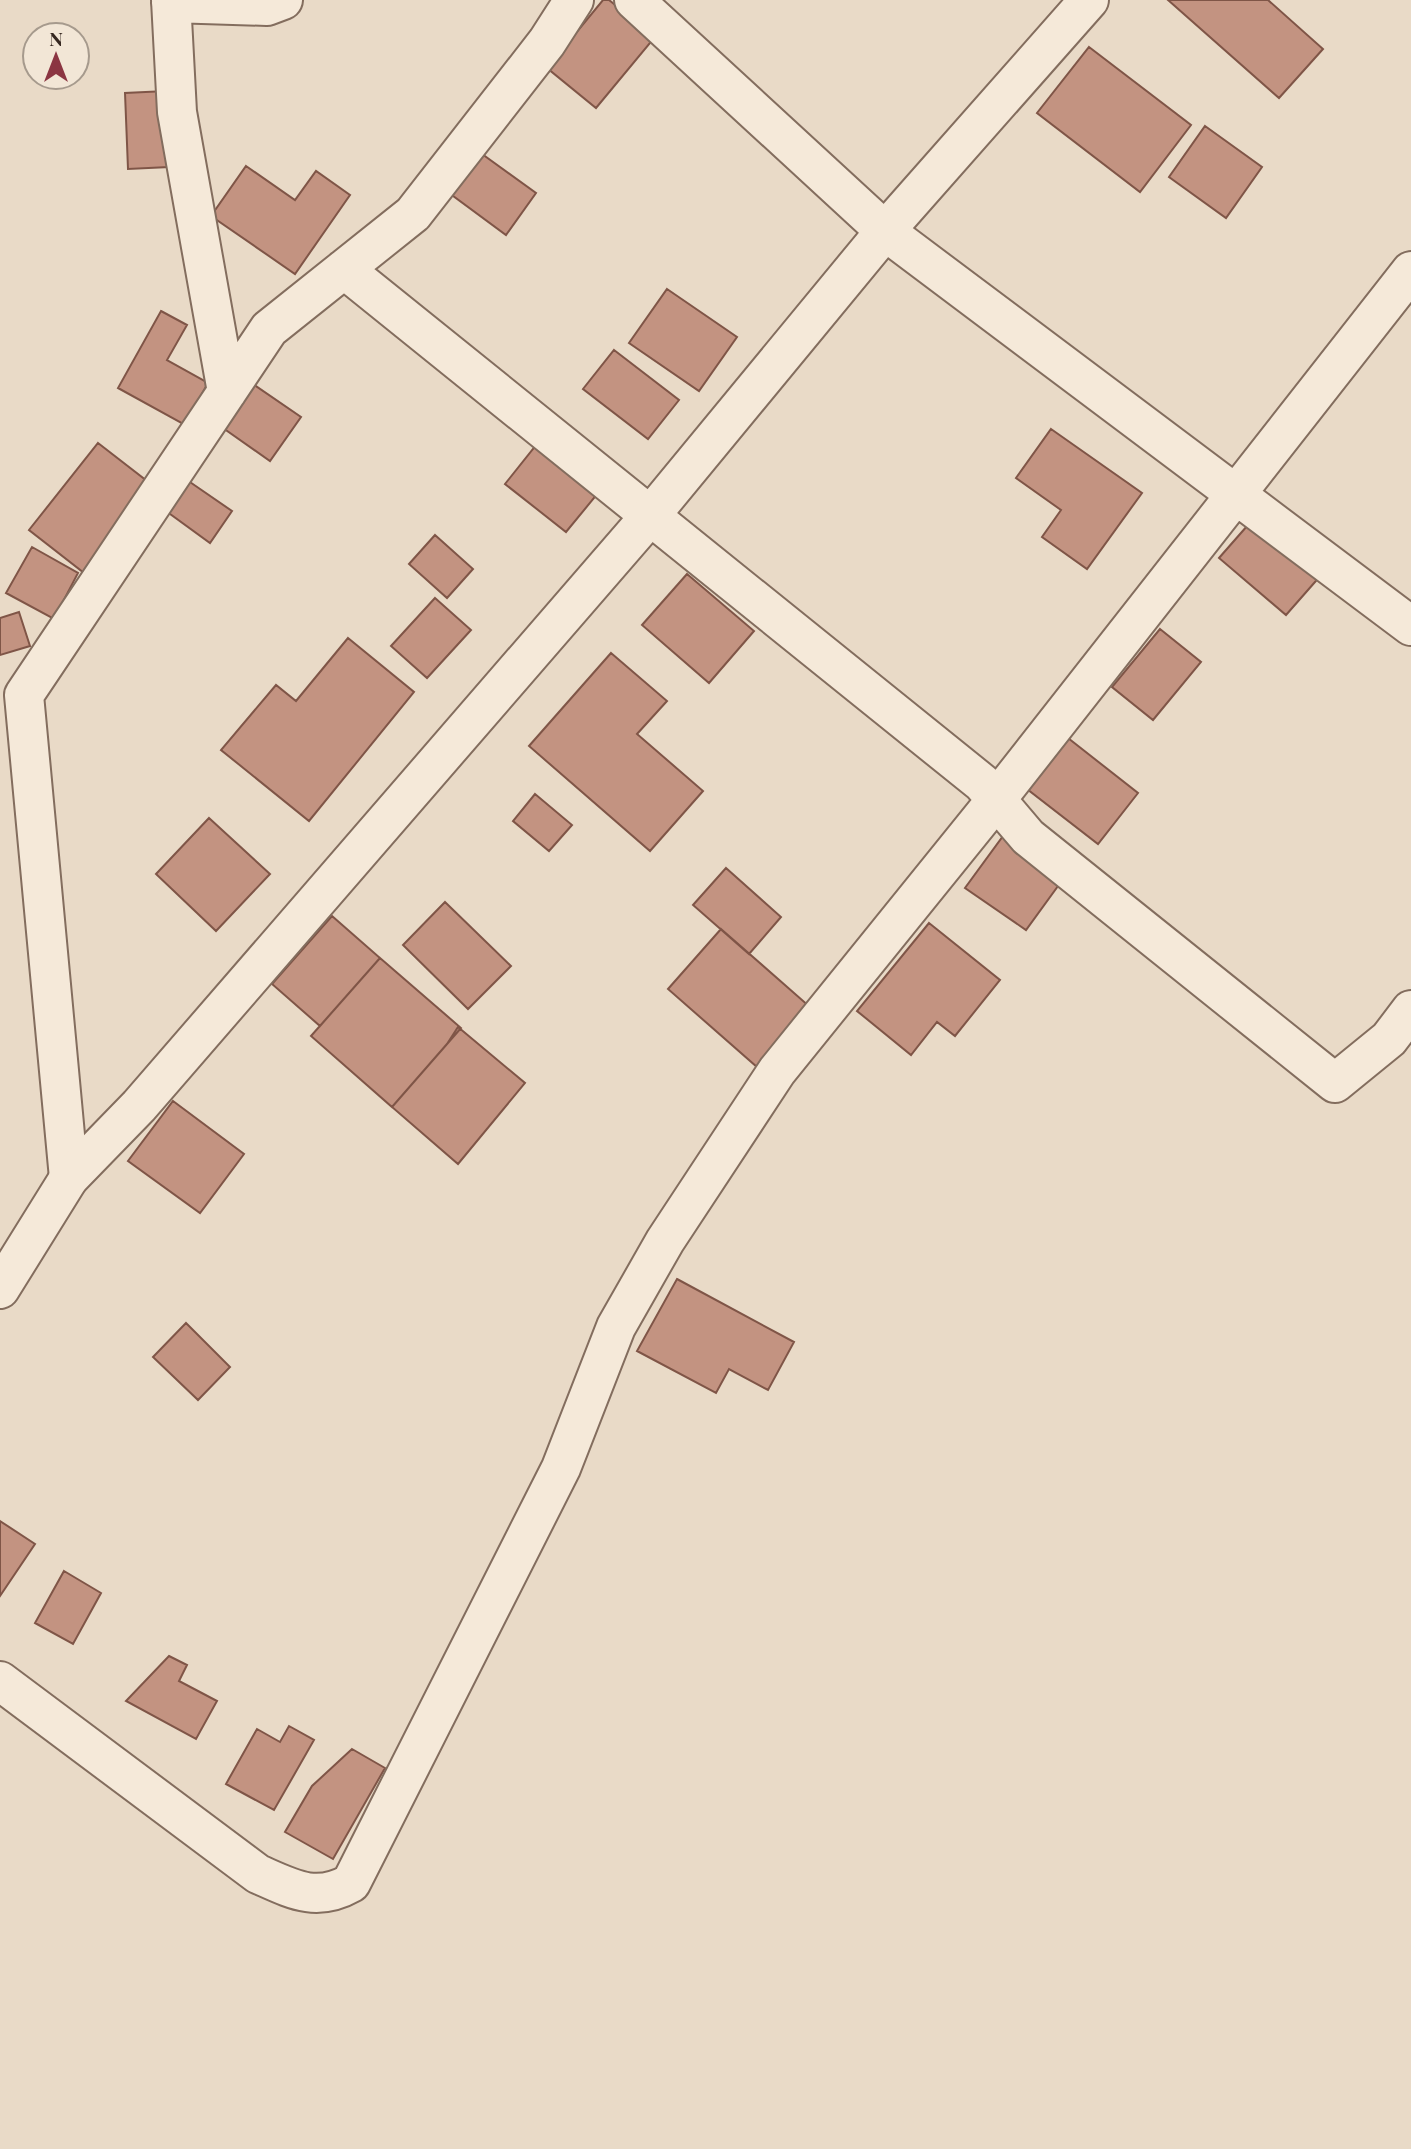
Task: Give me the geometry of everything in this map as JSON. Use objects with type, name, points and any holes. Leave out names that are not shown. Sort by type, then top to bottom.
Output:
[{"type":"street","points":[[227,392],[177,112],[171,2],[267,6],[284,0]]},
{"type":"street","points":[[69,1178],[24,695],[269,329],[412,214],[547,41],[574,0]]},
{"type":"street","points":[[634,0],[885,230],[1411,626]]},
{"type":"street","points":[[0,1289],[69,1178],[139,1105],[650,516],[885,230],[1089,0]]},
{"type":"street","points":[[344,269],[982,783],[1028,836],[1335,1083],[1389,1039],[1411,1010]]},
{"type":"street","points":[[0,1681],[258,1874],[300,1892],[335,1892],[351,1883],[561,1468],[616,1327],[665,1241],[777,1071],[996,800],[1411,271]]},
{"type":"building","points":[[603,0],[609,0],[655,37],[596,108],[547,68]]},
{"type":"building","points":[[1168,0],[1268,0],[1323,49],[1279,98]]},
{"type":"building","points":[[1089,47],[1191,125],[1140,192],[1037,113]]},
{"type":"building","points":[[166,91],[169,167],[128,169],[125,93]]},
{"type":"building","points":[[1205,126],[1262,167],[1226,218],[1169,177]]},
{"type":"building","points":[[471,146],[536,193],[506,235],[441,187]]},
{"type":"building","points":[[246,166],[295,200],[316,171],[350,195],[295,274],[211,216]]},
{"type":"building","points":[[667,289],[737,337],[699,391],[629,343]]},
{"type":"building","points":[[161,311],[187,325],[167,360],[208,383],[185,425],[118,388]]},
{"type":"building","points":[[614,350],[679,400],[648,439],[583,389]]},
{"type":"building","points":[[253,384],[301,417],[270,461],[223,428]]},
{"type":"building","points":[[1051,429],[1142,493],[1087,569],[1042,537],[1061,510],[1016,478]]},
{"type":"building","points":[[541,439],[603,487],[566,532],[505,484]]},
{"type":"building","points":[[98,443],[156,488],[88,576],[29,530]]},
{"type":"building","points":[[187,480],[232,511],[210,543],[166,511]]},
{"type":"building","points":[[1255,517],[1322,574],[1286,615],[1219,558]]},
{"type":"building","points":[[435,535],[473,569],[447,598],[409,564]]},
{"type":"building","points":[[32,547],[78,573],[54,619],[6,593]]},
{"type":"building","points":[[687,574],[754,631],[709,683],[642,625]]},
{"type":"building","points":[[435,598],[471,630],[427,678],[391,646]]},
{"type":"building","points":[[19,612],[30,646],[0,655],[0,618]]},
{"type":"building","points":[[1160,629],[1201,662],[1153,720],[1112,687]]},
{"type":"building","points":[[348,638],[414,692],[309,821],[221,750],[276,685],[296,701]]},
{"type":"building","points":[[611,653],[667,701],[637,734],[703,791],[650,851],[529,746]]},
{"type":"building","points":[[1068,738],[1138,793],[1098,844],[1027,789]]},
{"type":"building","points":[[535,794],[572,825],[549,851],[513,821]]},
{"type":"building","points":[[209,818],[270,874],[216,931],[156,874]]},
{"type":"building","points":[[1006,832],[1066,875],[1026,930],[965,888]]},
{"type":"building","points":[[726,868],[781,917],[749,954],[693,905]]},
{"type":"building","points":[[445,902],[511,966],[468,1009],[403,945]]},
{"type":"building","points":[[332,916],[380,958],[320,1026],[272,984]]},
{"type":"building","points":[[929,923],[1000,980],[955,1036],[937,1022],[911,1055],[857,1011]]},
{"type":"building","points":[[721,929],[810,1007],[757,1067],[668,989]]},
{"type":"building","points":[[380,958],[461,1028],[392,1107],[311,1036]]},
{"type":"building","points":[[458,1027],[525,1083],[458,1164],[392,1107],[447,1044]]},
{"type":"building","points":[[173,1101],[244,1154],[200,1213],[128,1161]]},
{"type":"building","points":[[677,1279],[794,1342],[768,1390],[729,1369],[716,1393],[637,1351]]},
{"type":"building","points":[[186,1323],[230,1367],[198,1400],[153,1357]]},
{"type":"building","points":[[0,1521],[35,1544],[0,1596]]},
{"type":"building","points":[[64,1571],[101,1593],[73,1644],[35,1623]]},
{"type":"building","points":[[169,1656],[187,1665],[179,1681],[217,1701],[196,1739],[126,1701]]},
{"type":"building","points":[[289,1726],[314,1740],[274,1810],[226,1784],[257,1729],[280,1742]]},
{"type":"building","points":[[352,1749],[385,1768],[333,1859],[285,1832],[312,1786]]}]
